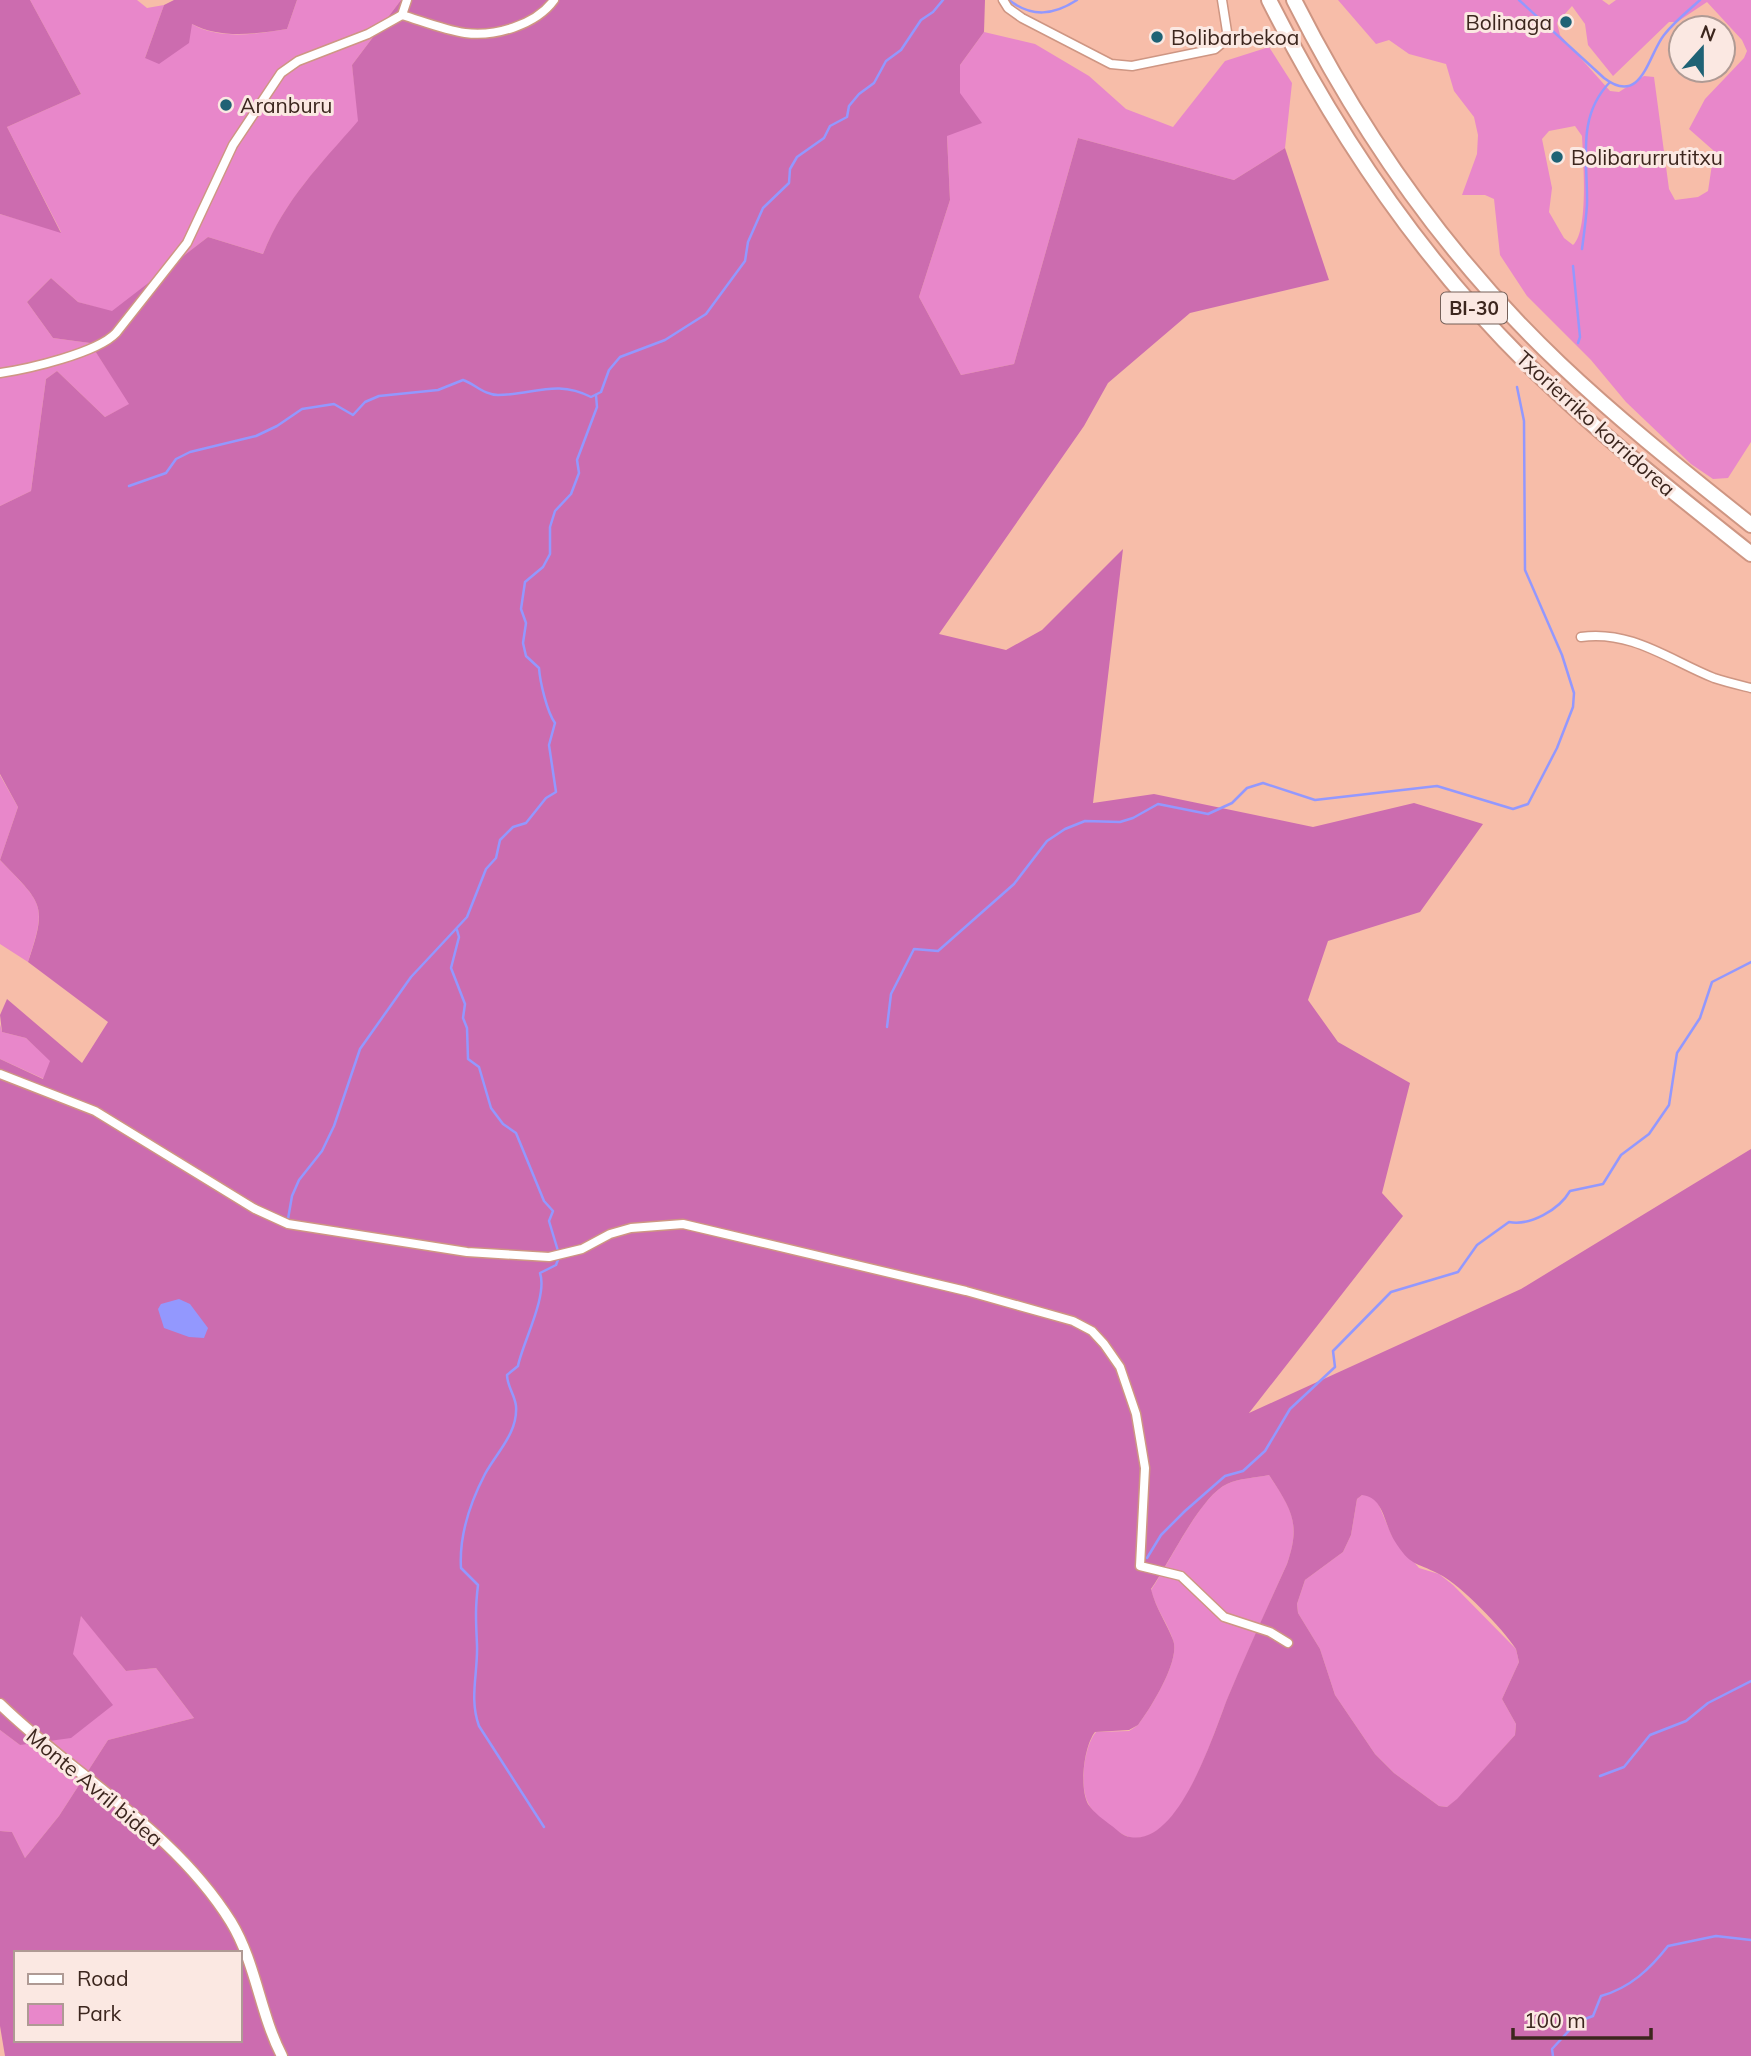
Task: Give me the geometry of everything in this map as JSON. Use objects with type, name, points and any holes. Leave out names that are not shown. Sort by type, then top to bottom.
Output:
[{"type":"highway","name":"Txorierriko korridorea","points":[[1269,0],[1309,77],[1366,169],[1405,224],[1462,293],[1543,379],[1594,426],[1751,554]]},
{"type":"highway","name":"Txorierriko korridorea","points":[[1294,0],[1373,138],[1464,261],[1515,319],[1609,409],[1751,525]]},
{"type":"street","points":[[0,373],[109,341],[187,243],[233,145],[281,73],[298,61],[368,34],[402,15],[407,0]]},
{"type":"street","points":[[402,15],[466,33],[494,33],[531,21],[554,0]]},
{"type":"street","points":[[1003,0],[1022,19],[1068,43],[1111,64],[1132,66],[1215,49],[1228,38],[1222,0]]},
{"type":"street","points":[[1581,637],[1597,635],[1632,640],[1715,678],[1751,688]]},
{"type":"street","points":[[0,1074],[95,1111],[255,1209],[288,1224],[467,1252],[549,1257],[582,1249],[610,1234],[631,1228],[683,1224],[966,1291],[1073,1321],[1092,1331],[1120,1367],[1136,1414],[1145,1468],[1140,1566],[1181,1576],[1224,1617],[1270,1632],[1288,1643]]},
{"type":"street","name":"Monte Avril bidea","points":[[0,1704],[31,1734],[142,1820],[219,1905],[241,1943],[282,2056]]},
{"type":"green space","points":[[30,0],[137,0],[147,8],[164,5],[145,58],[192,24],[226,34],[287,29],[297,0],[401,0],[352,65],[359,121],[293,199],[263,254],[208,237],[112,312],[78,302],[51,278],[27,302],[53,338],[90,343],[130,404],[105,417],[57,371],[46,379],[31,491],[0,506],[0,214],[61,232],[7,127],[81,94]]},
{"type":"green space","points":[[1338,0],[1602,0],[1609,5],[1616,0],[1751,0],[1751,442],[1728,478],[1713,479],[1691,464],[1626,402],[1591,360],[1527,296],[1500,255],[1494,199],[1485,195],[1462,195],[1477,154],[1478,135],[1474,117],[1454,91],[1446,64],[1409,54],[1389,40],[1376,44]],"holes":[[[1707,2],[1718,14],[1737,14],[1737,35],[1747,51],[1737,65],[1737,84],[1719,84],[1705,99],[1689,129],[1714,151],[1708,191],[1698,197],[1675,200],[1669,189],[1654,77],[1644,76],[1619,92],[1610,91],[1560,35],[1557,23],[1572,6],[1585,24],[1588,45],[1613,76],[1667,24],[1667,14],[1689,14]],[[1575,126],[1582,136],[1583,210],[1578,237],[1573,245],[1564,238],[1549,212],[1552,188],[1542,139],[1549,131]]]},
{"type":"green space","points":[[984,32],[1035,44],[1089,76],[1126,109],[1173,127],[1225,61],[1269,47],[1292,83],[1285,148],[1234,180],[1078,138],[1014,364],[961,375],[919,297],[950,200],[947,136],[960,93],[960,65]]},
{"type":"green space","points":[[0,775],[18,807],[0,860]]},
{"type":"green space","points":[[0,860],[25,886],[37,905],[38,927],[28,962],[0,944]]},
{"type":"green space","points":[[0,1024],[2,1032],[26,1038],[51,1061],[44,1079],[0,1059]]},
{"type":"green space","points":[[1269,1475],[1292,1517],[1293,1538],[1287,1564],[1194,1782],[1167,1822],[1151,1834],[1133,1838],[1101,1819],[1088,1803],[1083,1776],[1088,1746],[1096,1732],[1129,1731],[1138,1725],[1163,1684],[1173,1659],[1173,1640],[1151,1590],[1196,1516],[1206,1502],[1227,1484]]},
{"type":"green space","points":[[1362,1495],[1370,1495],[1378,1503],[1392,1536],[1419,1568],[1439,1574],[1453,1585],[1516,1649],[1519,1662],[1502,1699],[1516,1724],[1515,1735],[1457,1800],[1447,1807],[1439,1806],[1394,1773],[1375,1754],[1335,1695],[1320,1649],[1298,1613],[1297,1604],[1305,1580],[1343,1552],[1351,1535],[1357,1499]]},
{"type":"green space","points":[[81,1615],[126,1671],[156,1668],[194,1718],[108,1740],[59,1816],[25,1858],[12,1832],[0,1831],[0,1730],[20,1745],[112,1705],[72,1654]]},
{"type":"shaded area","points":[[0,0],[30,0],[81,94],[7,127],[61,233],[0,214]]},
{"type":"shaded area","points":[[174,0],[297,0],[287,29],[251,34],[226,33],[214,32],[192,24],[189,43],[159,64],[145,58],[164,5]]},
{"type":"shaded area","points":[[401,0],[985,0],[984,32],[960,65],[960,93],[982,123],[947,136],[950,200],[919,297],[961,375],[1014,364],[1078,138],[1234,180],[1285,148],[1329,280],[1190,313],[1108,383],[1084,426],[939,634],[1006,650],[1042,630],[1123,549],[1093,803],[1154,794],[1313,827],[1414,803],[1483,824],[1420,912],[1328,941],[1308,1000],[1338,1042],[1410,1083],[1382,1193],[1403,1216],[1249,1413],[1521,1289],[1751,1149],[1751,2056],[5,2056],[0,2026],[0,1831],[12,1832],[25,1858],[59,1816],[108,1740],[194,1718],[156,1668],[126,1671],[81,1616],[73,1654],[113,1705],[71,1738],[20,1745],[0,1730],[0,1059],[43,1079],[50,1061],[26,1038],[2,1032],[0,1015],[7,999],[82,1063],[108,1022],[28,962],[38,927],[37,905],[25,886],[0,860],[18,807],[0,774],[0,506],[31,491],[46,379],[57,371],[105,417],[129,404],[90,343],[53,338],[27,302],[51,278],[78,302],[112,311],[208,237],[263,254],[293,199],[358,121],[352,65]],"holes":[[[1269,1475],[1288,1508],[1294,1527],[1287,1564],[1192,1784],[1164,1824],[1148,1835],[1127,1836],[1102,1819],[1085,1797],[1084,1767],[1091,1738],[1095,1732],[1129,1730],[1138,1725],[1163,1684],[1173,1659],[1173,1640],[1151,1589],[1196,1516],[1206,1502],[1227,1484]],[[1362,1495],[1369,1497],[1379,1506],[1394,1540],[1405,1555],[1439,1574],[1470,1597],[1516,1649],[1519,1662],[1502,1699],[1516,1724],[1515,1735],[1447,1807],[1439,1806],[1394,1773],[1375,1754],[1335,1695],[1320,1649],[1298,1613],[1297,1604],[1305,1580],[1343,1552],[1351,1535],[1357,1499]]]},
{"type":"water","points":[[179,1299],[190,1304],[208,1328],[204,1338],[189,1337],[164,1328],[158,1309],[161,1304]]},
{"type":"waterway","points":[[129,486],[166,473],[176,459],[190,452],[256,436],[302,409],[334,404],[353,415],[365,402],[379,396],[438,390],[463,380],[488,393],[498,395],[555,388],[591,397],[601,392],[609,370],[620,357],[665,340],[706,314],[745,261],[748,242],[763,208],[789,183],[790,169],[797,157],[824,138],[830,126],[847,117],[849,106],[874,83],[886,61],[901,50],[921,20],[933,12],[943,0]]},
{"type":"waterway","points":[[1009,0],[1035,12],[1060,9],[1077,0]]},
{"type":"waterway","points":[[1519,0],[1604,78],[1617,85],[1627,86],[1642,75],[1668,30],[1700,0]]},
{"type":"waterway","points":[[1582,249],[1587,205],[1588,125],[1599,96],[1610,82]]},
{"type":"waterway","points":[[1573,266],[1580,337],[1578,343]]},
{"type":"waterway","points":[[887,1027],[891,994],[914,949],[938,951],[1014,884],[1047,841],[1065,829],[1085,821],[1120,822],[1158,804],[1208,814],[1232,803],[1247,788],[1263,783],[1315,800],[1437,786],[1513,809],[1528,804],[1557,748],[1573,707],[1574,693],[1562,655],[1525,570],[1524,421],[1517,387]]},
{"type":"waterway","points":[[288,1219],[292,1196],[299,1180],[322,1151],[334,1126],[360,1049],[411,977],[467,917],[486,869],[496,858],[500,840],[513,827],[526,823],[546,798],[556,792],[549,745],[555,723],[544,697],[539,668],[526,656],[523,643],[526,623],[521,609],[525,582],[543,567],[550,554],[550,527],[555,511],[571,494],[579,473],[577,460],[597,407],[596,395]]},
{"type":"waterway","points":[[457,930],[459,937],[451,968],[465,1004],[463,1018],[467,1028],[468,1059],[479,1067],[491,1108],[503,1124],[516,1133],[544,1201],[553,1211],[549,1221],[558,1251]]},
{"type":"waterway","points":[[1147,1558],[1161,1535],[1185,1511],[1225,1476],[1243,1471],[1265,1451],[1290,1409],[1335,1367],[1333,1351],[1391,1292],[1458,1272],[1477,1245],[1509,1222],[1535,1219],[1559,1204],[1570,1191],[1603,1184],[1621,1155],[1649,1134],[1669,1105],[1677,1053],[1700,1018],[1712,982],[1751,962]]},
{"type":"waterway","points":[[544,1827],[479,1726],[474,1696],[478,1585],[461,1568],[461,1556],[464,1531],[475,1496],[514,1425],[516,1406],[507,1375],[518,1366],[534,1320],[542,1283],[540,1273],[556,1265],[559,1257]]},
{"type":"waterway","points":[[1600,1776],[1624,1767],[1650,1735],[1686,1721],[1708,1703],[1751,1681]]},
{"type":"waterway","points":[[1553,2056],[1552,2049],[1577,2022],[1593,2016],[1601,1996],[1639,1977],[1668,1946],[1716,1936],[1751,1940]]},
{"type":"place","name":"Bolinaga","points":[[1566,22]]},
{"type":"place","name":"Bolibarbekoa","points":[[1157,37]]},
{"type":"place","name":"Aranburu","points":[[226,105]]},
{"type":"place","name":"Bolibarurrutitxu","points":[[1557,157]]}]
